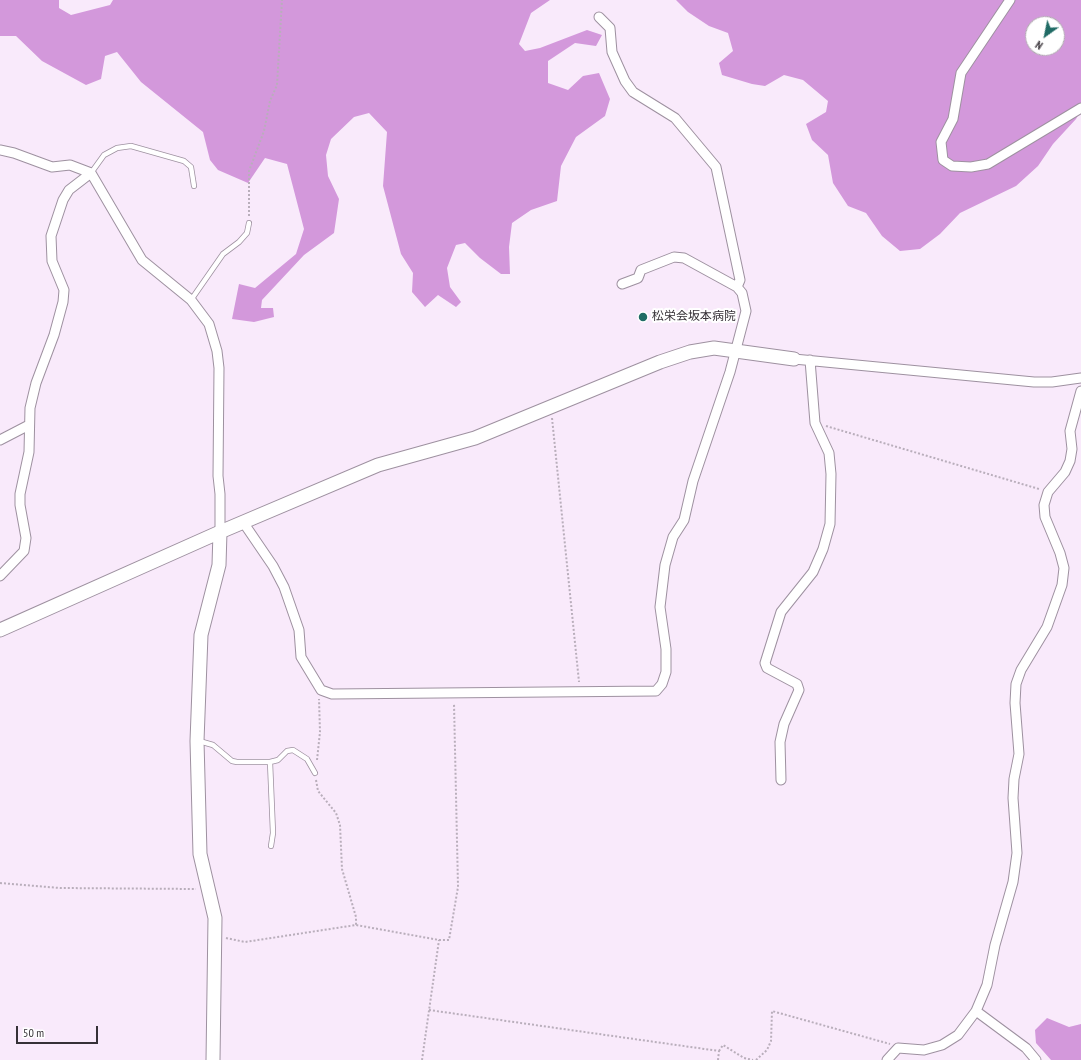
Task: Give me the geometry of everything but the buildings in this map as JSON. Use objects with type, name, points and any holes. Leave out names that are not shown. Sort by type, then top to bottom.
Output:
[{"type":"street","points":[[1010,0],[960,73],[953,119],[941,142],[943,160],[952,166],[971,167],[988,164],[1081,108]]},
{"type":"street","points":[[599,17],[610,28],[612,52],[633,92],[675,118],[716,167],[740,280],[737,287]]},
{"type":"street","points":[[0,150],[14,152],[52,167],[70,165],[91,173],[142,260],[192,300],[208,324],[218,351],[218,476],[220,494],[220,532],[218,565],[201,635],[197,740],[200,854],[215,918],[216,936],[213,1060]]},
{"type":"street","points":[[0,576],[24,551],[26,538],[20,505],[20,494],[29,452],[30,408],[36,384],[54,335],[63,302],[64,290],[52,261],[51,236],[63,200],[69,190],[91,173]]},
{"type":"street","points":[[243,522],[273,566],[284,587],[299,630],[301,657],[321,690],[332,694],[656,691],[662,684],[666,672],[666,649],[660,607],[665,565],[673,537],[684,520],[693,481],[710,434],[746,311],[742,293],[737,287],[684,258],[674,257],[641,270],[638,278],[622,284]]},
{"type":"street","points":[[0,630],[220,532],[378,465],[475,438],[660,362],[690,352],[714,348],[794,359],[1034,382],[1081,380]]},
{"type":"street","points":[[781,780],[780,742],[784,724],[799,690],[797,684],[766,668],[765,663],[781,612],[813,572],[823,549],[830,524],[831,474],[828,453],[815,424],[810,360]]},
{"type":"street","points":[[887,1060],[898,1048],[924,1050],[942,1045],[958,1035],[976,1011],[987,985],[995,945],[1013,882],[1017,853],[1013,798],[1014,779],[1019,754],[1015,703],[1016,684],[1021,670],[1047,627],[1062,585],[1064,568],[1045,517],[1044,504],[1048,492],[1065,472],[1070,461],[1072,449],[1070,431],[1081,391]]},
{"type":"street","points":[[0,440],[29,426]]},
{"type":"street","points":[[976,1011],[1026,1048],[1036,1060]]},
{"type":"lane","points":[[91,173],[104,155],[118,148],[131,146],[184,161],[191,167],[194,186]]},
{"type":"lane","points":[[192,300],[223,254],[239,242],[247,233],[249,223]]},
{"type":"lane","points":[[197,740],[213,745],[232,761],[270,762],[278,760],[287,751],[293,750],[307,759],[315,773]]},
{"type":"lane","points":[[270,762],[274,833],[271,846]]},
{"type":"path","points":[[249,223],[249,170],[264,131],[270,101],[277,85],[282,0]]},
{"type":"path","points":[[548,409],[552,417],[580,692]]},
{"type":"path","points":[[815,424],[1048,492]]},
{"type":"path","points":[[321,690],[319,697],[320,732],[315,773],[318,791],[336,813],[340,825],[342,869],[356,917],[356,925]]},
{"type":"path","points":[[216,936],[245,942],[356,925],[439,940],[449,940],[458,887],[454,694]]},
{"type":"path","points":[[0,883],[60,888],[199,889],[207,887]]},
{"type":"path","points":[[422,1060],[439,940]]},
{"type":"path","points":[[429,1010],[720,1051]]},
{"type":"path","points":[[718,1060],[723,1045],[744,1058],[754,1060],[767,1050],[771,1041],[772,1011],[888,1043],[898,1048]]},
{"type":"shaded area","points":[[0,0],[59,0],[59,8],[71,15],[110,5],[113,0],[550,0],[531,13],[519,44],[525,51],[540,48],[587,30],[602,35],[596,46],[575,43],[548,61],[548,83],[568,90],[583,76],[599,73],[610,99],[605,116],[576,137],[561,166],[557,201],[531,210],[512,223],[509,247],[510,274],[501,274],[480,258],[465,243],[456,245],[447,268],[450,287],[461,302],[456,307],[438,295],[425,307],[412,292],[413,273],[401,254],[383,186],[387,132],[369,113],[354,117],[331,139],[326,155],[328,176],[339,199],[334,233],[304,255],[262,300],[261,308],[273,308],[274,317],[254,322],[232,319],[239,284],[255,288],[296,254],[304,229],[287,164],[265,158],[248,183],[218,170],[210,160],[203,132],[141,82],[117,52],[105,56],[101,79],[86,85],[42,61],[16,36],[0,36]]},
{"type":"shaded area","points":[[676,0],[1081,0],[1081,110],[1076,119],[1053,144],[1038,166],[1016,186],[960,213],[940,234],[920,249],[900,251],[882,236],[866,213],[848,206],[833,183],[828,155],[812,140],[806,124],[826,112],[828,101],[803,80],[784,75],[765,86],[752,84],[722,75],[719,63],[733,51],[728,33],[709,26],[688,12]]},
{"type":"shaded area","points":[[1047,1018],[1069,1027],[1081,1024],[1081,1060],[1051,1060],[1036,1043],[1035,1030]]},
{"type":"place","name":"松栄会坂本病院","points":[[643,317]]}]
